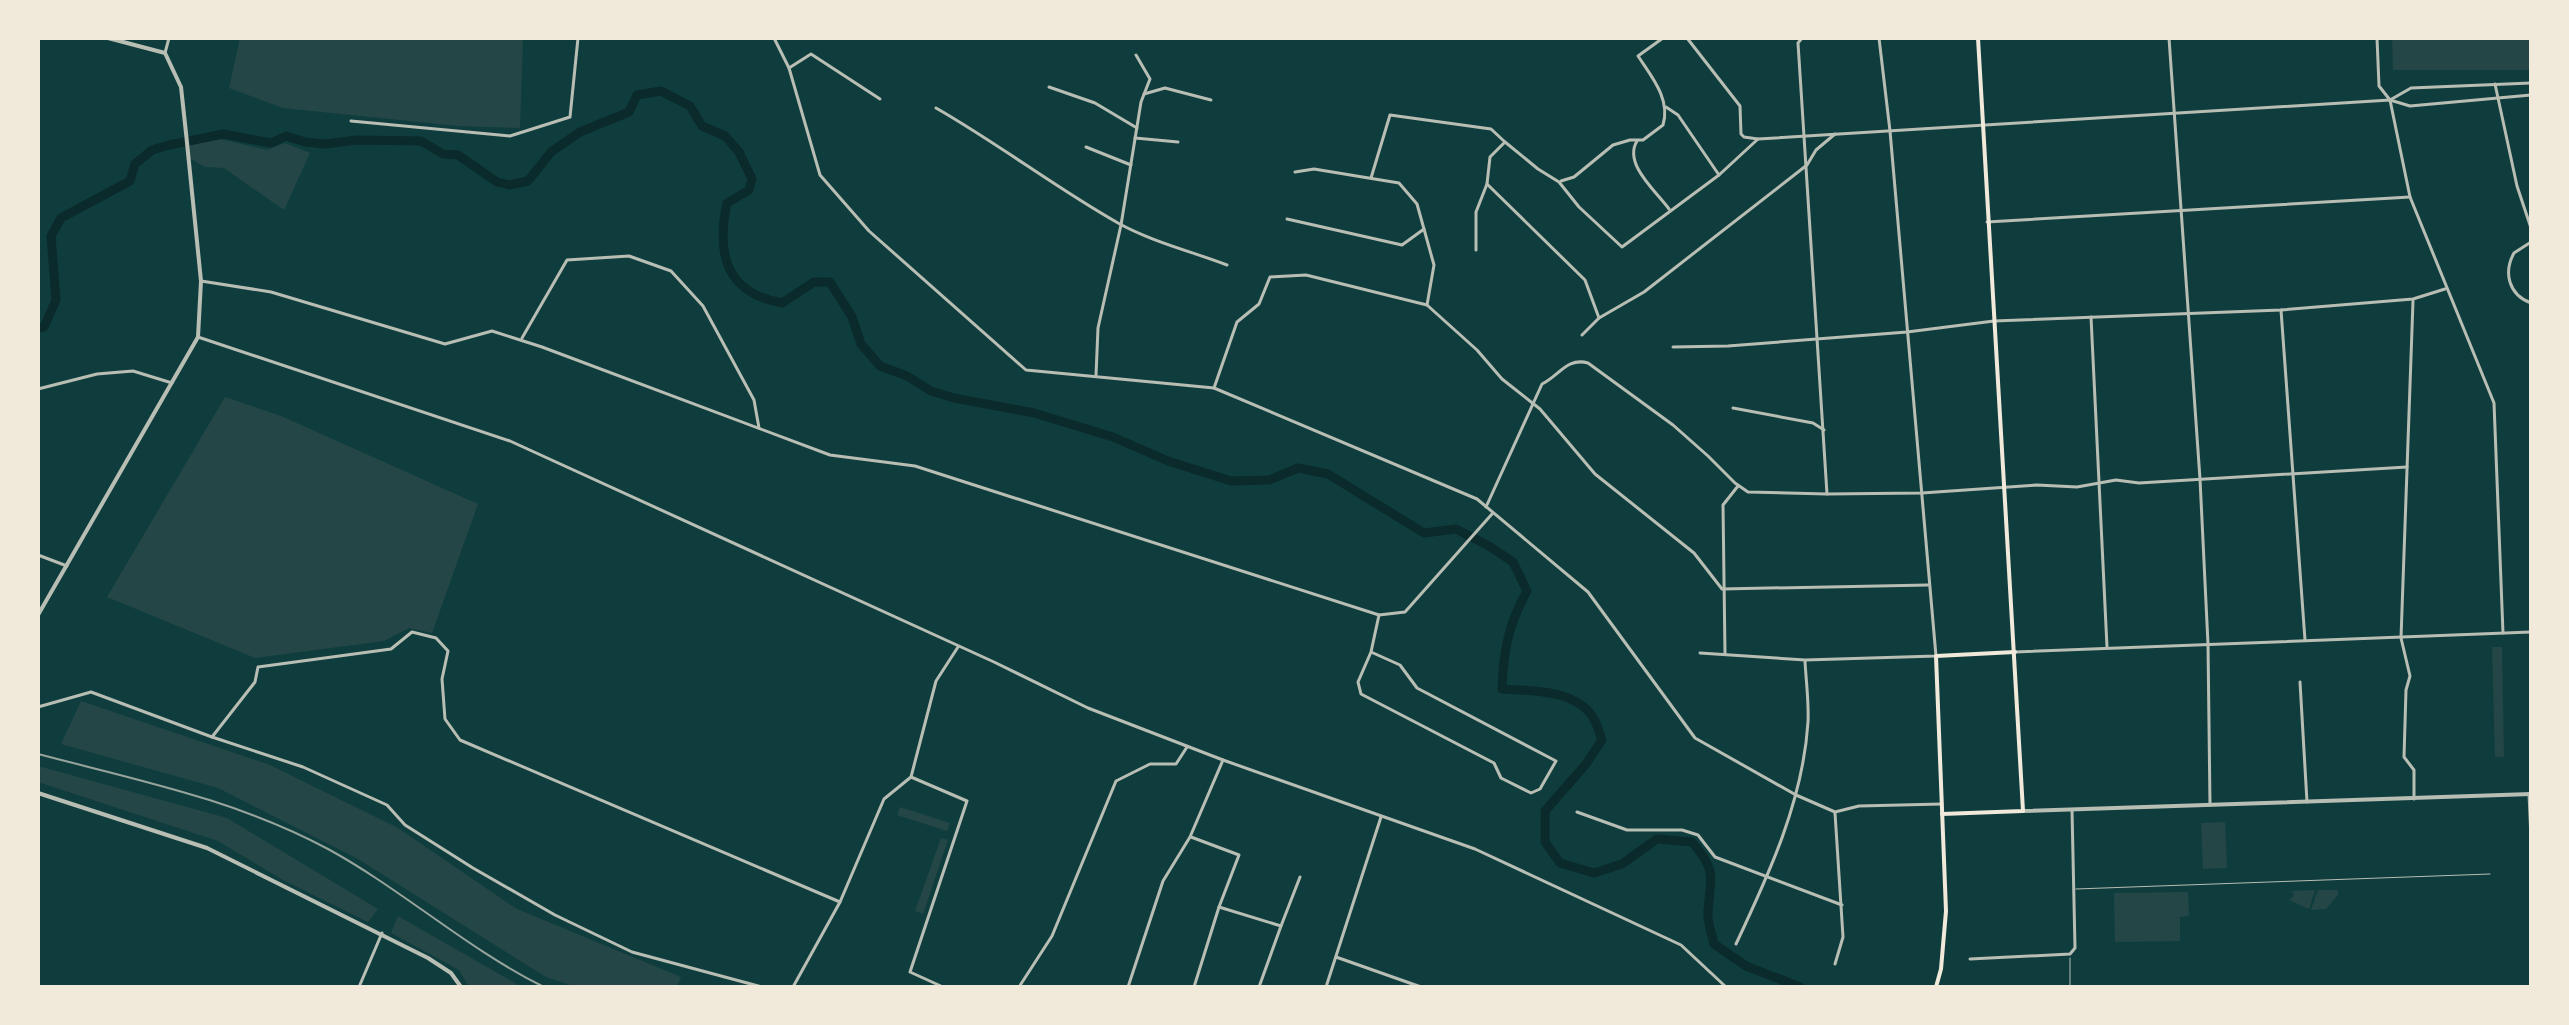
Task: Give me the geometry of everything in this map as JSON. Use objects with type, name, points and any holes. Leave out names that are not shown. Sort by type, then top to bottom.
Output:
[{"type":"main road","points":[[1942,814],[2023,811],[1978,38]]},
{"type":"main road","points":[[1936,987],[1946,930],[1936,656],[2015,652]]},
{"type":"street","points":[[111,38],[165,53]]},
{"type":"street","points":[[38,615],[198,337],[201,281],[181,87],[165,53],[169,38]]},
{"type":"street","points":[[351,121],[510,136],[570,117],[578,38]]},
{"type":"street","points":[[774,38],[789,68],[820,175],[869,231],[1026,370],[1214,388],[1477,499],[1588,592],[1695,738],[1796,795],[1835,812],[1859,806],[1942,804]]},
{"type":"street","points":[[1559,182],[1574,177],[1613,145],[1643,140],[1663,125],[1665,106],[1657,86],[1638,56],[1663,38]]},
{"type":"street","points":[[1687,38],[1740,106],[1741,134],[1758,139],[2172,111],[2390,100],[2410,106],[2531,95]]},
{"type":"street","points":[[1802,38],[1798,43],[1827,494]]},
{"type":"street","points":[[1700,653],[1805,660],[1936,656],[1890,131],[1879,38]]},
{"type":"street","points":[[2169,38],[2200,479],[2208,644],[2210,806]]},
{"type":"street","points":[[2377,38],[2379,86],[2390,100],[2410,197],[2494,403],[2503,633]]},
{"type":"street","points":[[789,68],[811,54],[880,99]]},
{"type":"street","points":[[1096,375],[1098,328],[1121,225],[1144,94],[1150,79],[1136,55]]},
{"type":"street","points":[[2390,100],[2411,88],[2531,83]]},
{"type":"street","points":[[2495,84],[2517,186],[2531,228]]},
{"type":"street","points":[[1049,87],[1095,103],[1137,128]]},
{"type":"street","points":[[1144,94],[1165,88],[1211,100]]},
{"type":"street","points":[[1665,106],[1678,115],[1719,175]]},
{"type":"street","points":[[936,108],[987,137],[1121,225],[1227,265]]},
{"type":"street","points":[[1371,178],[1390,115],[1491,129],[1538,169],[1559,182],[1579,207],[1622,247],[1719,175],[1758,139]]},
{"type":"street","points":[[1582,335],[1599,318],[1644,292],[1807,165],[1816,150],[1835,134]]},
{"type":"street","points":[[1135,138],[1178,142]]},
{"type":"street","points":[[1637,141],[1632,154],[1635,164],[1670,210]]},
{"type":"street","points":[[1476,250],[1476,212],[1487,184],[1490,157],[1505,142]]},
{"type":"street","points":[[1086,147],[1131,165]]},
{"type":"street","points":[[1295,172],[1314,169],[1399,183],[1417,204],[1434,265],[1427,305]]},
{"type":"street","points":[[1487,184],[1585,280],[1599,318]]},
{"type":"street","points":[[1987,222],[2410,197]]},
{"type":"street","points":[[1287,219],[1402,245],[1424,229]]},
{"type":"street","points":[[2531,242],[2514,253],[2508,275],[2516,294],[2531,303]]},
{"type":"street","points":[[521,340],[567,260],[629,256],[671,271],[703,306],[754,400],[759,428]]},
{"type":"street","points":[[1214,388],[1237,322],[1259,304],[1270,277],[1306,275],[1427,305],[1477,350],[1502,379],[1534,403],[1595,474],[1694,553],[1722,589],[1928,585]]},
{"type":"street","points":[[201,281],[271,292],[445,344],[492,331],[830,455],[915,466],[1379,615],[1405,612],[1494,513]]},
{"type":"street","points":[[1673,347],[1907,332],[1994,321],[2281,310],[2413,299],[2445,289]]},
{"type":"street","points":[[2413,299],[2401,638],[2410,676],[2406,690],[2404,757],[2414,770],[2414,799]]},
{"type":"street","points":[[2281,310],[2305,640]]},
{"type":"street","points":[[2091,317],[2107,647]]},
{"type":"street","points":[[198,337],[510,441],[1088,708],[1187,747],[1475,849],[1681,945],[1726,987]]},
{"type":"street","points":[[1486,507],[1542,384],[1554,378],[1564,366],[1579,361],[1588,363],[1673,425],[1748,492],[1922,493],[2099,484],[2116,480],[2139,483],[2407,467]]},
{"type":"street","points":[[38,389],[97,374],[133,371],[172,383]]},
{"type":"street","points":[[1733,408],[1813,423],[1824,430]]},
{"type":"street","points":[[1725,653],[1723,505],[1739,486]]},
{"type":"street","points":[[38,555],[67,566]]},
{"type":"street","points":[[1371,652],[1400,665],[1417,688],[1556,761],[1540,789],[1531,793],[1501,778],[1494,763],[1361,694],[1358,682],[1371,652],[1379,615]]},
{"type":"street","points":[[212,737],[255,682],[258,667],[391,649],[412,632],[436,638],[448,651],[442,679],[445,719],[460,740],[840,902]]},
{"type":"street","points":[[2015,652],[2531,632]]},
{"type":"street","points":[[793,987],[840,902],[884,799],[911,777],[936,681],[958,647]]},
{"type":"street","points":[[1736,944],[1769,876],[1796,795],[1808,722],[1805,660]]},
{"type":"street","points":[[2300,682],[2307,803]]},
{"type":"street","points":[[38,707],[91,692],[303,767],[387,805],[405,825],[473,868],[555,915],[632,952],[762,987]]},
{"type":"street","points":[[1019,987],[1052,936],[1116,781],[1150,764],[1176,764],[1187,747]]},
{"type":"street","points":[[1128,987],[1163,881],[1190,837],[1223,760]]},
{"type":"street","points":[[911,777],[967,801],[910,972],[943,987]]},
{"type":"street","points":[[38,793],[207,848],[428,958],[451,973],[461,987]]},
{"type":"street","points":[[2023,811],[2530,794],[2531,838]]},
{"type":"street","points":[[1970,959],[2070,954],[2075,948],[2072,810]]},
{"type":"street","points":[[1577,812],[1627,830],[1682,830],[1698,835],[1715,857],[1842,905]]},
{"type":"street","points":[[1835,812],[1843,937],[1835,964]]},
{"type":"street","points":[[1326,987],[1381,817]]},
{"type":"street","points":[[1190,837],[1239,855],[1194,987]]},
{"type":"street","points":[[1259,987],[1300,877]]},
{"type":"street","points":[[1219,907],[1281,926]]},
{"type":"street","points":[[359,987],[382,933]]},
{"type":"street","points":[[1336,957],[1421,987]]},
{"type":"lane","points":[[2076,889],[2490,874]]},
{"type":"lane","points":[[2070,954],[2070,987]]},
{"type":"shaded area","points":[[240,38],[523,38],[520,128],[457,126],[283,108],[229,88]]},
{"type":"shaded area","points":[[2392,38],[2531,38],[2531,70],[2393,70]]},
{"type":"shaded area","points":[[220,139],[267,150],[285,143],[310,153],[284,210],[224,168],[205,167],[191,159],[188,145]]},
{"type":"shaded area","points":[[225,397],[281,416],[478,504],[432,633],[409,628],[384,641],[255,658],[107,597]]},
{"type":"shaded area","points":[[2492,647],[2502,647],[2504,757],[2495,757]]},
{"type":"shaded area","points":[[81,701],[270,765],[398,828],[515,908],[681,977],[677,987],[576,987],[546,977],[358,859],[218,788],[61,744]]},
{"type":"shaded area","points":[[38,766],[227,818],[378,909],[368,922],[283,880],[218,841],[38,782]]},
{"type":"shaded area","points":[[900,807],[950,823],[947,831],[897,815]]},
{"type":"shaded area","points":[[2225,822],[2227,868],[2203,869],[2201,823]]},
{"type":"shaded area","points":[[941,838],[948,840],[923,914],[915,911]]},
{"type":"shaded area","points":[[2315,890],[2309,909],[2289,900],[2294,896],[2292,891]]},
{"type":"shaded area","points":[[2318,890],[2338,890],[2338,895],[2326,909],[2311,910]]},
{"type":"shaded area","points":[[2188,892],[2189,916],[2180,917],[2180,941],[2115,942],[2114,893]]},
{"type":"shaded area","points":[[398,916],[522,987],[469,987],[459,970],[391,933]]},
{"type":"waterway","points":[[38,328],[44,327],[56,300],[51,236],[61,218],[130,181],[135,164],[152,150],[223,134],[271,143],[286,136],[325,144],[357,140],[421,141],[443,154],[458,155],[497,182],[509,185],[528,181],[551,152],[580,132],[629,112],[637,95],[661,91],[690,106],[702,126],[725,136],[739,152],[752,179],[749,190],[727,203],[724,222],[725,254],[737,280],[763,298],[782,303],[814,282],[830,282],[852,317],[861,344],[880,366],[907,376],[931,391],[1034,413],[1113,437],[1168,461],[1231,481],[1269,480],[1298,468],[1328,474],[1424,533],[1456,529],[1513,562],[1527,591],[1508,638],[1502,689],[1551,693],[1574,701],[1594,718],[1602,740],[1586,764],[1545,811],[1545,842],[1560,863],[1594,873],[1622,864],[1657,839],[1692,842],[1709,868],[1708,916],[1714,944],[1746,966],[1800,987]]},
{"type":"railway","points":[[38,754],[222,804],[293,832],[356,865],[488,955],[544,987]]}]
